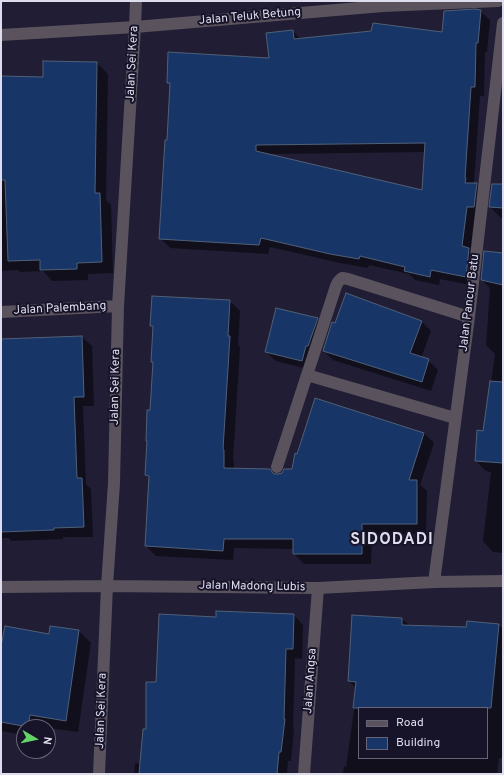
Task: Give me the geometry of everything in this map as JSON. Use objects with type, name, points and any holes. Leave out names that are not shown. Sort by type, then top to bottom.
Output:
[{"type":"street","name":"Jalan Sei Kera","points":[[99,774],[107,586],[114,483],[118,306],[136,1]]},
{"type":"street","name":"Jalan Teluk Betung","points":[[1,35],[135,27],[383,6],[498,1]]},
{"type":"street","name":"Jalan Pancur Batu","points":[[434,582],[469,317],[503,23]]},
{"type":"street","points":[[276,467],[336,286],[342,278],[469,317]]},
{"type":"street","name":"Jalan Palembang","points":[[1,312],[118,306]]},
{"type":"street","points":[[307,375],[455,418]]},
{"type":"street","name":"Jalan Madong Lubis","points":[[1,587],[107,586],[318,588],[434,582],[503,581]]},
{"type":"street","name":"Jalan Angsa","points":[[304,774],[318,588]]},
{"type":"building","points":[[481,10],[478,43],[476,43],[475,87],[471,87],[465,178],[465,183],[477,183],[474,207],[467,207],[462,246],[469,248],[466,277],[431,270],[430,277],[404,271],[405,267],[360,256],[359,259],[330,254],[261,238],[259,245],[159,239],[170,83],[167,83],[168,52],[269,58],[266,33],[293,30],[294,39],[371,31],[373,23],[442,32],[444,11]],"holes":[[[425,143],[422,190],[256,151],[256,145]]]},
{"type":"building","points":[[43,61],[97,62],[95,193],[100,193],[102,262],[77,263],[77,269],[40,270],[40,260],[8,261],[5,180],[1,180],[1,76],[43,77]]},
{"type":"building","points":[[492,184],[503,184],[503,208],[489,207]]},
{"type":"building","points":[[484,251],[503,253],[503,285],[481,280]]},
{"type":"building","points":[[346,293],[422,321],[410,353],[429,359],[422,382],[323,351],[332,322],[335,323]]},
{"type":"building","points":[[152,296],[230,300],[228,336],[230,336],[223,449],[224,468],[270,469],[274,474],[282,473],[284,469],[292,469],[295,453],[297,454],[315,398],[424,433],[409,480],[417,480],[417,524],[362,524],[362,554],[293,554],[293,539],[224,539],[223,551],[145,546],[149,476],[145,475],[147,410],[150,410],[153,362],[151,362],[153,326],[150,326]]},
{"type":"building","points":[[276,308],[318,318],[308,346],[306,346],[302,361],[265,352]]},
{"type":"building","points":[[82,336],[84,397],[74,397],[77,478],[82,478],[84,527],[1,532],[1,339]]},
{"type":"building","points":[[490,381],[503,382],[503,463],[475,461],[477,430],[483,431]]},
{"type":"building","points":[[216,611],[294,614],[293,649],[286,649],[285,719],[277,774],[139,774],[143,729],[146,729],[146,682],[156,682],[159,614],[216,617]]},
{"type":"building","points":[[352,615],[402,618],[402,625],[466,627],[467,621],[499,624],[491,708],[353,708],[356,682],[348,681]]},
{"type":"building","points":[[5,626],[49,634],[50,626],[79,630],[66,721],[30,715],[29,719],[16,719],[16,725],[1,722],[1,646]]},
{"type":"district","name":"SIDODADI","points":[[392,541]]}]
